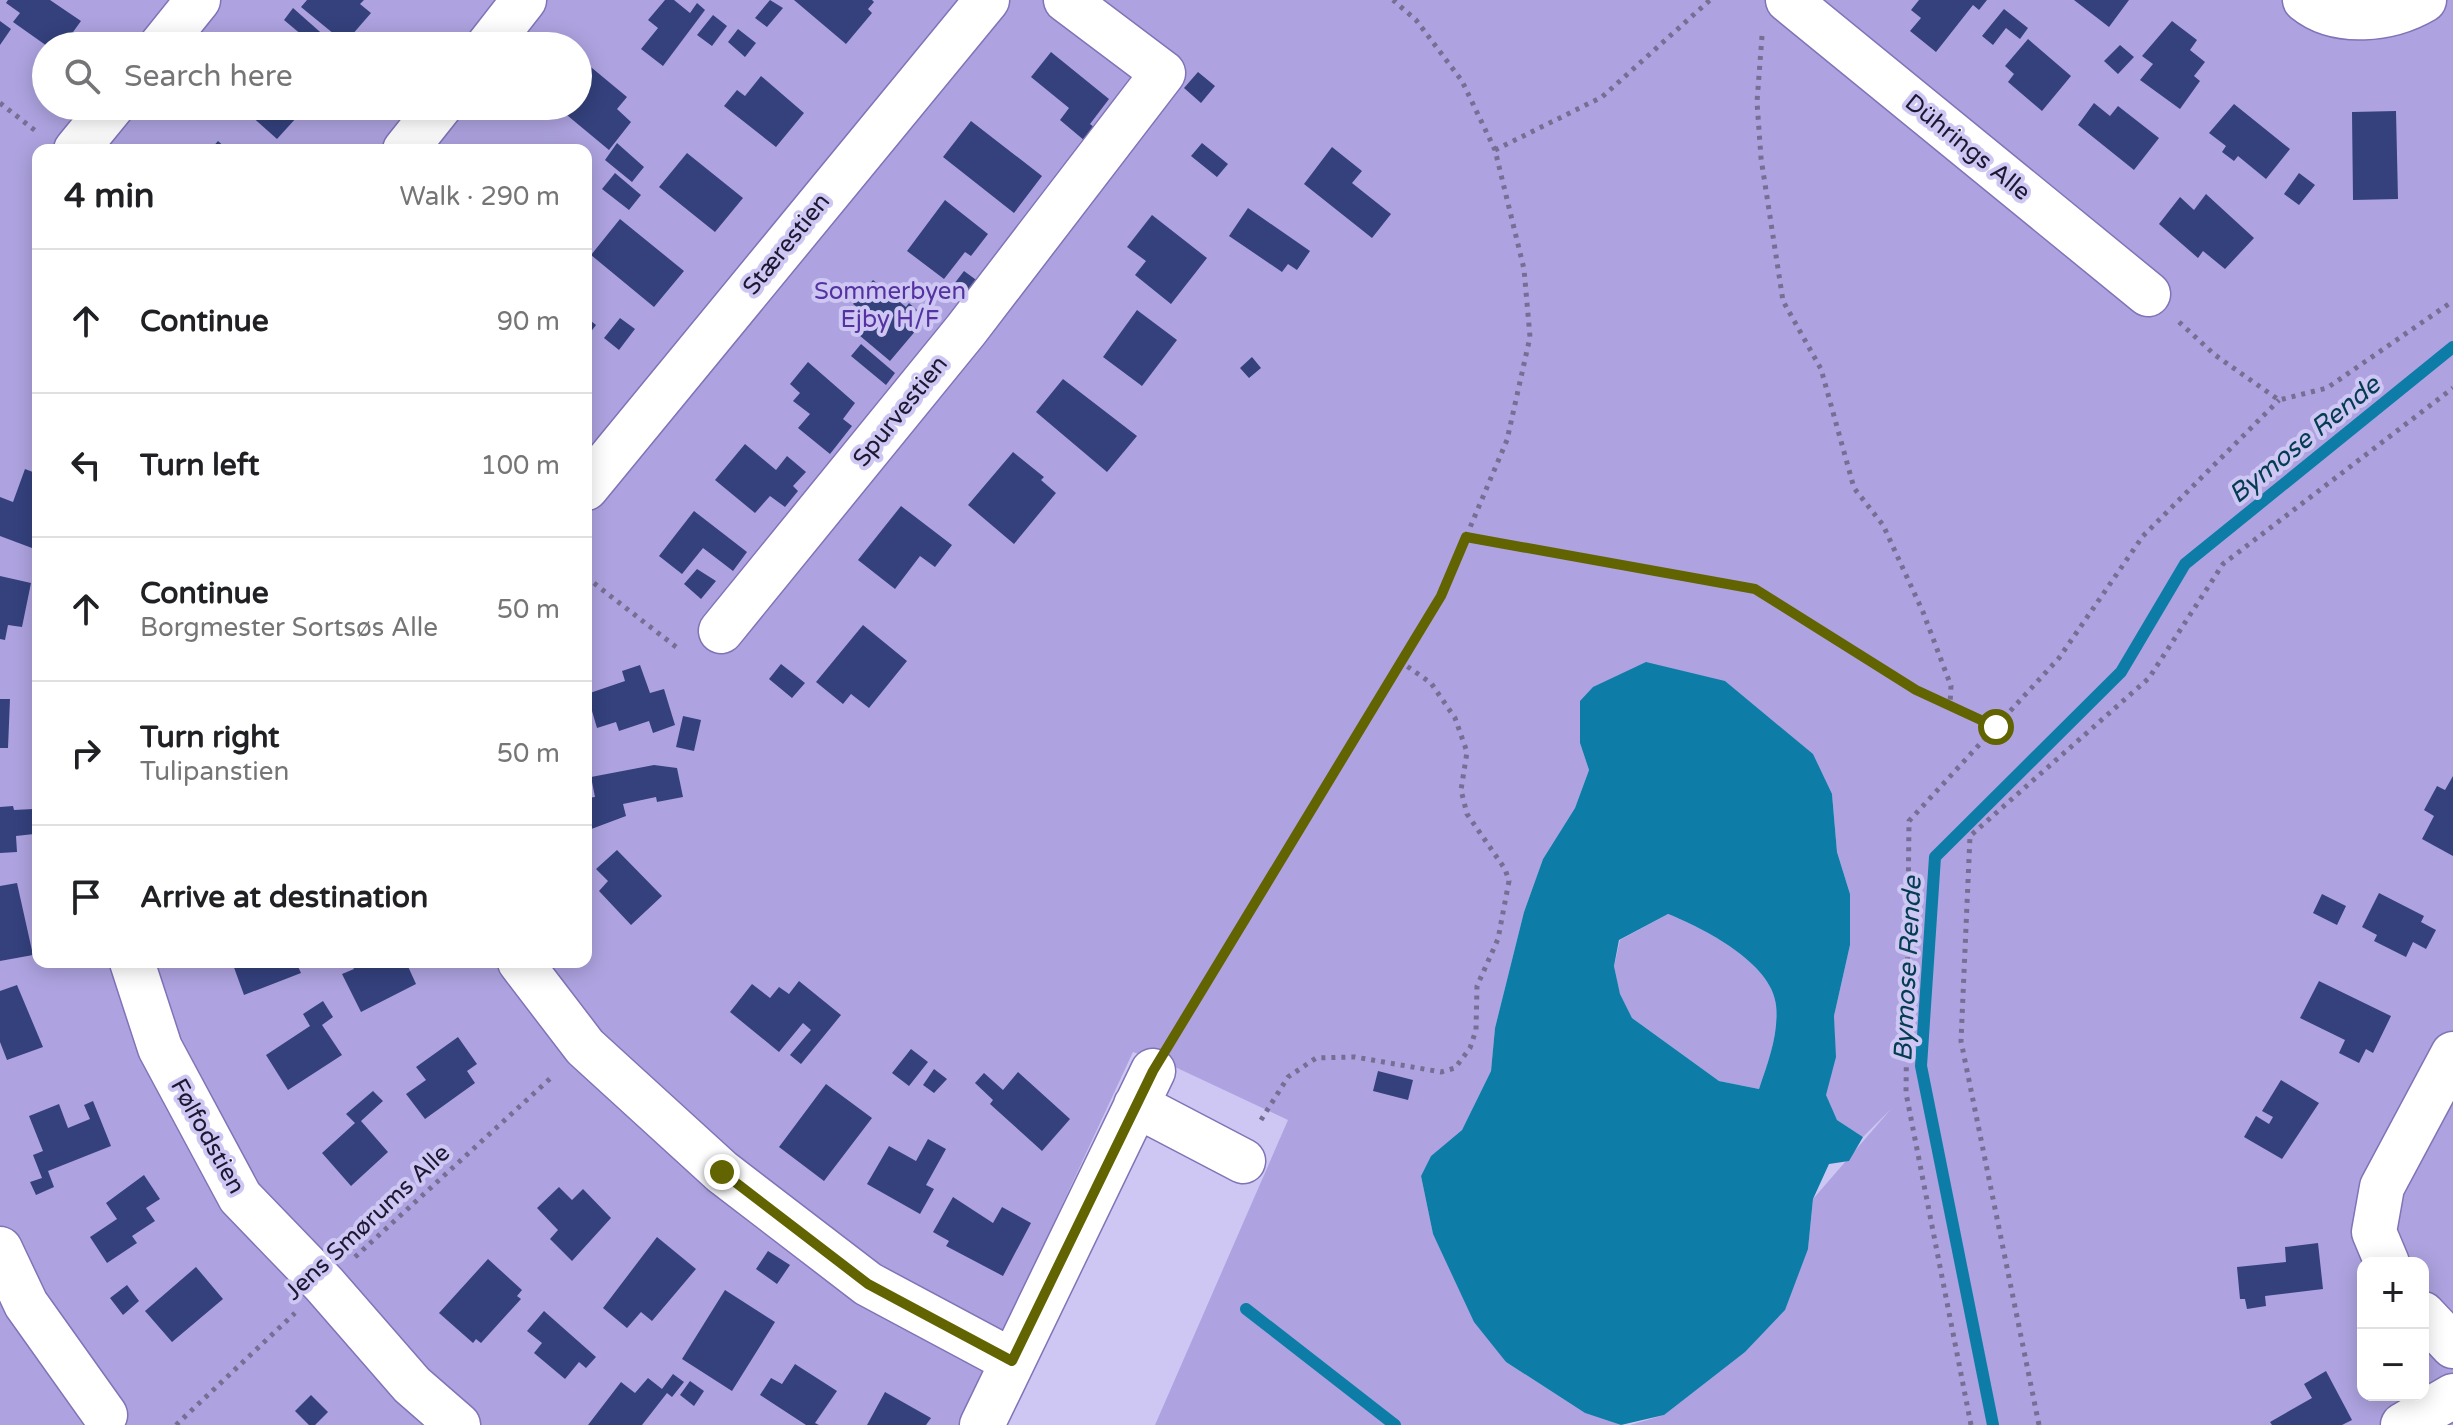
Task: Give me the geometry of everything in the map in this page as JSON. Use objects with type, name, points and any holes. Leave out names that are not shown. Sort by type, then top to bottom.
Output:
[{"type":"lane","points":[[172,32],[198,0]]},
{"type":"lane","points":[[499,32],[524,0]]},
{"type":"lane","name":"Stærestien","points":[[592,481],[987,0]]},
{"type":"lane","name":"Spurvestien","points":[[721,631],[966,330],[1163,73],[1066,0]]},
{"type":"lane","points":[[2305,0],[2318,11],[2372,18],[2405,12],[2424,0]]},
{"type":"lane","name":"Dührings Alle","points":[[1775,14],[2148,294]]},
{"type":"lane","points":[[63,144],[94,120]]},
{"type":"lane","points":[[410,144],[429,120]]},
{"type":"lane","name":"Følfodstien","points":[[134,968],[160,1048],[240,1197],[324,1284],[412,1385],[458,1425]]},
{"type":"lane","points":[[525,968],[585,1047],[722,1172],[868,1284],[1012,1361]]},
{"type":"lane","points":[[2384,1257],[2374,1232],[2382,1187],[2453,1054]]},
{"type":"lane","points":[[982,1425],[1145,1088],[1243,1161]]},
{"type":"lane","points":[[0,1249],[26,1304],[105,1415]]},
{"type":"lane","points":[[2429,1320],[2453,1346]]},
{"type":"lane","points":[[2403,1425],[2453,1396]]},
{"type":"path","points":[[1145,1088],[1441,596],[1507,440],[1530,337],[1524,269],[1495,150],[1462,81],[1416,20],[1393,0]]},
{"type":"path","points":[[1495,150],[1602,97],[1710,0]]},
{"type":"path","points":[[1775,14],[1758,72],[1761,158],[1783,301],[1821,369],[1854,488],[1883,525],[1923,612],[1951,686],[1950,705]]},
{"type":"path","points":[[0,103],[61,144]]},
{"type":"path","points":[[2148,294],[2215,355],[2279,400]]},
{"type":"path","points":[[1971,1425],[1906,1093],[1909,821],[2059,658],[2143,536],[2279,400],[2327,388],[2453,301]]},
{"type":"path","points":[[2039,1425],[1961,1041],[1970,836],[2149,678],[2223,564],[2453,388]]},
{"type":"path","points":[[1466,537],[1755,589],[1916,690],[1996,727]]},
{"type":"path","points":[[592,582],[690,657],[721,631]]},
{"type":"path","points":[[1243,1161],[1274,1095],[1288,1077],[1316,1058],[1355,1057],[1441,1072],[1455,1068],[1470,1048],[1476,1030],[1477,986],[1498,939],[1509,881],[1505,869],[1467,814],[1461,790],[1467,752],[1455,718],[1431,683],[1401,662]]},
{"type":"path","name":"Jens Smørums Alle","points":[[176,1425],[324,1284],[585,1047]]},
{"type":"green space","name":"Sommerbyen Ejby H/F","points":[[0,0],[2453,0],[2453,1425],[1630,1425],[1664,1415],[1808,1249],[1813,1199],[1891,1109],[1863,1137],[1837,1120],[1825,1095],[1835,1057],[1834,1016],[1850,945],[1850,894],[1837,852],[1832,794],[1580,743],[1589,770],[1575,808],[1543,859],[1524,912],[1495,1028],[1491,1071],[1462,1130],[1431,1156],[1421,1176],[1433,1234],[1506,1362],[1585,1413],[1621,1425],[1155,1425],[1288,1120],[1175,1067],[1133,1052],[960,1425],[0,1425]]},
{"type":"green space","points":[[1668,914],[1734,949],[1762,975],[1772,990],[1776,1027],[1759,1089],[1719,1081],[1632,1018],[1620,995],[1614,966],[1620,940]]},
{"type":"water","points":[[1646,662],[1725,681],[1813,754],[1832,794],[1837,852],[1850,894],[1850,945],[1834,1016],[1836,1057],[1826,1095],[1837,1120],[1863,1137],[1849,1161],[1829,1164],[1813,1199],[1808,1249],[1785,1310],[1745,1352],[1664,1415],[1621,1425],[1585,1413],[1506,1362],[1474,1322],[1433,1234],[1421,1176],[1431,1156],[1462,1130],[1491,1071],[1495,1028],[1524,912],[1543,859],[1575,808],[1589,770],[1580,743],[1580,701],[1593,687]],"holes":[[[1668,914],[1734,949],[1762,975],[1772,990],[1776,1027],[1759,1089],[1719,1081],[1632,1018],[1620,994],[1614,966],[1619,940]]]},
{"type":"building","points":[[8,0],[50,0],[81,21],[73,32],[32,32],[32,35],[13,22],[20,13],[6,3]]},
{"type":"building","points":[[307,0],[364,0],[360,4],[371,13],[355,32],[332,32],[301,7]]},
{"type":"building","points":[[665,0],[674,0],[690,13],[697,3],[705,10],[663,66],[641,49],[658,28],[648,20]]},
{"type":"building","points":[[770,0],[783,8],[767,27],[755,18]]},
{"type":"building","points":[[794,0],[874,2],[868,9],[872,13],[846,44]]},
{"type":"building","points":[[1919,0],[1987,0],[1979,10],[1973,5],[1936,52],[1910,31],[1921,18],[1911,10]]},
{"type":"building","points":[[2074,0],[2129,0],[2109,27]]},
{"type":"building","points":[[293,8],[320,32],[298,32],[284,20]]},
{"type":"building","points":[[2004,9],[2028,28],[2020,39],[2006,28],[1993,45],[1982,36]]},
{"type":"building","points":[[713,15],[727,26],[712,46],[697,35]]},
{"type":"building","points":[[0,21],[11,29],[0,45]]},
{"type":"building","points":[[2172,21],[2197,40],[2190,50],[2205,62],[2194,76],[2200,81],[2180,109],[2140,80],[2153,64],[2142,56]]},
{"type":"building","points":[[738,29],[756,43],[745,57],[728,42]]},
{"type":"building","points":[[2028,39],[2071,76],[2042,111],[2008,82],[2014,74],[2005,66]]},
{"type":"building","points":[[2120,45],[2134,57],[2118,74],[2104,61]]},
{"type":"building","points":[[1051,52],[1109,99],[1090,124],[1095,128],[1085,141],[1060,120],[1069,108],[1031,77]]},
{"type":"building","points":[[592,68],[627,97],[617,109],[631,122],[609,150],[573,120],[592,120]]},
{"type":"building","points":[[1198,72],[1215,86],[1201,103],[1184,88]]},
{"type":"building","points":[[761,76],[804,113],[776,147],[724,106],[737,90],[745,96]]},
{"type":"building","points":[[2094,103],[2110,116],[2118,106],[2159,138],[2134,170],[2078,125]]},
{"type":"building","points":[[2234,104],[2290,149],[2266,179],[2238,156],[2234,161],[2222,152],[2226,146],[2209,133]]},
{"type":"building","points":[[2396,111],[2398,199],[2353,200],[2352,112]]},
{"type":"building","points":[[256,120],[294,120],[277,139]]},
{"type":"building","points":[[971,121],[1042,176],[1014,213],[943,157]]},
{"type":"building","points":[[617,143],[644,167],[632,182],[605,160]]},
{"type":"building","points":[[1202,143],[1228,164],[1217,177],[1191,156]]},
{"type":"building","points":[[1332,147],[1362,171],[1352,183],[1391,214],[1372,238],[1304,184]]},
{"type":"building","points":[[687,153],[743,198],[715,232],[659,187]]},
{"type":"building","points":[[615,173],[641,195],[629,210],[602,189]]},
{"type":"building","points":[[2299,173],[2315,185],[2299,205],[2284,194]]},
{"type":"building","points":[[2206,194],[2254,238],[2225,269],[2203,251],[2198,258],[2159,224],[2180,197],[2194,210]]},
{"type":"building","points":[[945,200],[988,234],[971,256],[965,252],[944,279],[907,251]]},
{"type":"building","points":[[1248,208],[1310,251],[1297,270],[1288,264],[1282,272],[1229,236]]},
{"type":"building","points":[[1152,215],[1207,258],[1171,304],[1135,275],[1146,261],[1127,247]]},
{"type":"building","points":[[620,219],[684,271],[654,307],[592,254]]},
{"type":"building","points":[[964,271],[979,282],[969,296],[954,284]]},
{"type":"building","points":[[873,280],[906,307],[909,303],[917,310],[913,315],[923,322],[890,361],[853,330],[866,314],[853,304]]},
{"type":"building","points":[[1137,310],[1177,340],[1142,386],[1103,357]]},
{"type":"building","points":[[620,318],[635,329],[619,350],[604,338]]},
{"type":"building","points":[[861,344],[895,373],[886,385],[851,356]]},
{"type":"building","points":[[1252,357],[1261,368],[1249,378],[1240,368]]},
{"type":"building","points":[[808,362],[855,403],[843,419],[852,426],[830,454],[798,428],[810,414],[793,401],[800,393],[790,384]]},
{"type":"building","points":[[1063,379],[1137,436],[1107,472],[1036,412]]},
{"type":"building","points":[[745,444],[776,470],[787,456],[806,472],[793,486],[798,491],[785,507],[770,496],[755,513],[715,480]]},
{"type":"building","points":[[1013,452],[1044,477],[1041,480],[1056,493],[1014,544],[968,505]]},
{"type":"building","points":[[25,469],[32,472],[32,548],[0,536],[0,497],[13,502]]},
{"type":"building","points":[[901,506],[952,545],[935,567],[920,556],[895,589],[858,560]]},
{"type":"building","points":[[694,511],[747,552],[733,571],[703,548],[682,574],[659,556]]},
{"type":"building","points":[[697,569],[716,581],[701,599],[684,584]]},
{"type":"building","points":[[0,576],[31,583],[22,627],[8,625],[5,640],[0,639]]},
{"type":"building","points":[[863,625],[907,661],[869,708],[851,694],[843,704],[816,682]]},
{"type":"building","points":[[781,664],[805,683],[792,698],[769,679]]},
{"type":"building","points":[[640,665],[650,693],[664,689],[675,725],[653,733],[649,721],[619,731],[616,722],[597,728],[592,711],[592,692],[625,681],[622,671]]},
{"type":"building","points":[[0,699],[10,699],[8,748],[0,748]]},
{"type":"building","points":[[683,716],[701,720],[694,751],[676,747]]},
{"type":"building","points":[[654,765],[677,768],[683,797],[657,802],[656,797],[623,804],[626,816],[592,829],[592,797],[595,797],[592,777]]},
{"type":"building","points":[[2453,776],[2453,856],[2422,839],[2434,816],[2424,810],[2437,786],[2445,790]]},
{"type":"building","points":[[0,807],[32,809],[32,834],[16,836],[17,852],[0,853]]},
{"type":"building","points":[[617,850],[662,896],[631,925],[599,891],[608,881],[596,869]]},
{"type":"building","points":[[17,883],[32,955],[0,961],[0,886]]},
{"type":"building","points":[[2379,893],[2424,916],[2421,922],[2436,930],[2426,949],[2413,942],[2406,957],[2374,941],[2377,935],[2362,927]]},
{"type":"building","points":[[2322,894],[2346,906],[2337,925],[2313,913]]},
{"type":"building","points":[[234,968],[299,968],[301,973],[244,995]]},
{"type":"building","points":[[409,968],[416,984],[361,1012],[342,974],[354,969]]},
{"type":"building","points":[[799,981],[841,1015],[801,1064],[790,1055],[811,1030],[803,1023],[779,1052],[730,1012],[752,984],[770,998],[779,987],[789,994]]},
{"type":"building","points":[[2319,981],[2391,1016],[2373,1053],[2366,1049],[2359,1063],[2339,1053],[2345,1040],[2300,1018]]},
{"type":"building","points":[[17,985],[43,1047],[7,1060],[0,1042],[0,991]]},
{"type":"building","points":[[323,1001],[333,1017],[322,1025],[342,1055],[288,1090],[266,1055],[310,1026],[303,1014]]},
{"type":"building","points":[[458,1037],[477,1064],[467,1071],[475,1083],[425,1119],[406,1094],[426,1080],[416,1067]]},
{"type":"building","points":[[911,1049],[928,1062],[909,1086],[892,1073]]},
{"type":"building","points":[[934,1069],[947,1079],[934,1093],[923,1085]]},
{"type":"building","points":[[1378,1071],[1413,1080],[1408,1100],[1373,1091]]},
{"type":"building","points":[[1018,1072],[1070,1119],[1042,1151],[990,1104],[993,1100],[975,1083],[984,1073],[1003,1090]]},
{"type":"building","points":[[2281,1080],[2319,1103],[2282,1159],[2244,1137],[2256,1116],[2269,1124],[2273,1117],[2262,1111]]},
{"type":"building","points":[[826,1084],[872,1118],[824,1181],[779,1147]]},
{"type":"building","points":[[373,1091],[383,1101],[361,1121],[388,1152],[351,1186],[322,1153],[355,1123],[346,1114]]},
{"type":"building","points":[[93,1101],[111,1146],[48,1171],[54,1187],[36,1195],[30,1182],[42,1178],[33,1155],[43,1151],[29,1116],[59,1104],[68,1128],[90,1119],[84,1105]]},
{"type":"building","points":[[928,1139],[946,1149],[926,1185],[934,1189],[920,1214],[867,1184],[889,1146],[916,1161]]},
{"type":"building","points":[[144,1175],[160,1199],[146,1208],[155,1221],[132,1236],[137,1243],[107,1263],[90,1237],[117,1219],[106,1203]]},
{"type":"building","points":[[559,1187],[572,1200],[583,1189],[611,1218],[572,1261],[550,1239],[558,1230],[537,1208]]},
{"type":"building","points":[[953,1197],[993,1223],[1002,1207],[1031,1223],[1003,1276],[946,1246],[949,1241],[933,1232]]},
{"type":"building","points":[[657,1237],[696,1269],[652,1321],[641,1312],[627,1328],[603,1308]]},
{"type":"building","points":[[2318,1243],[2323,1289],[2265,1296],[2266,1306],[2247,1309],[2245,1299],[2240,1299],[2237,1267],[2286,1262],[2285,1247]]},
{"type":"building","points":[[768,1251],[790,1265],[777,1284],[756,1269]]},
{"type":"building","points":[[488,1259],[522,1290],[517,1296],[521,1299],[481,1343],[476,1339],[473,1343],[439,1313]]},
{"type":"building","points":[[196,1267],[223,1299],[172,1342],[145,1311]]},
{"type":"building","points":[[127,1285],[139,1301],[123,1315],[110,1298]]},
{"type":"building","points":[[725,1290],[775,1322],[732,1391],[682,1359]]},
{"type":"building","points":[[544,1311],[596,1357],[586,1368],[579,1362],[565,1379],[534,1353],[542,1343],[527,1331]]},
{"type":"building","points":[[795,1364],[837,1391],[815,1423],[819,1425],[806,1425],[760,1395],[771,1378],[782,1384]]},
{"type":"building","points":[[2326,1371],[2352,1420],[2342,1425],[2272,1425],[2270,1422],[2312,1398],[2304,1384]]},
{"type":"building","points":[[673,1374],[684,1382],[672,1397],[667,1393],[642,1425],[588,1425],[621,1382],[635,1393],[648,1378],[662,1389]]},
{"type":"building","points":[[690,1381],[704,1391],[694,1406],[680,1395]]},
{"type":"building","points":[[885,1392],[931,1418],[926,1425],[867,1425]]},
{"type":"building","points":[[311,1395],[328,1412],[315,1425],[309,1425],[295,1411]]},
{"type":"waterway","name":"Bymose Rende","points":[[1993,1425],[1921,1066],[1935,857],[2121,672],[2185,564],[2453,347]]},
{"type":"waterway","points":[[1246,1309],[1395,1425]]},
{"type":"route","points":[[722,1172],[868,1284],[1012,1361],[1153,1071],[1441,596],[1466,537],[1755,589],[1916,690],[1996,727]]}]
